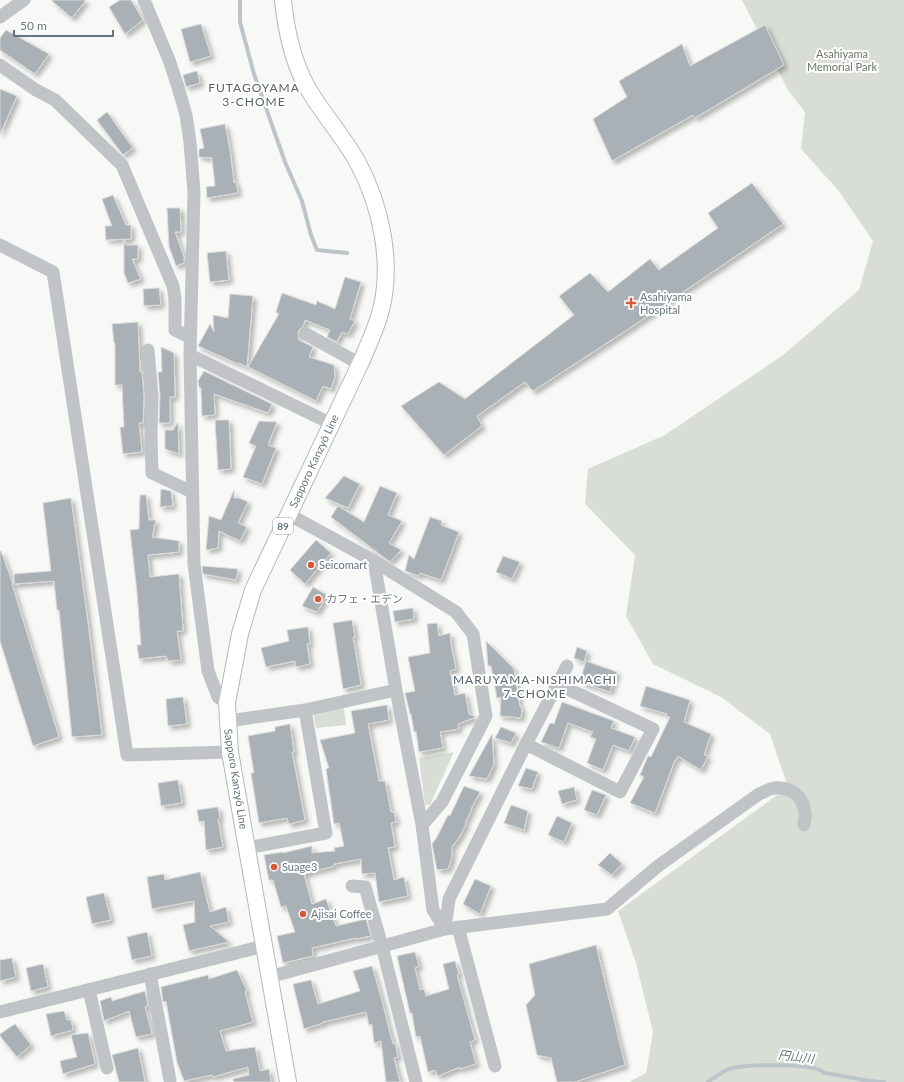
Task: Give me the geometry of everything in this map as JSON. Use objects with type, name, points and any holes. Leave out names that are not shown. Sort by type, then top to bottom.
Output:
[{"type":"main road","name":"Sapporo Kanzyō Line","points":[[283,0],[286,27],[294,58],[307,87],[357,163],[371,192],[380,222],[386,280],[381,309],[374,332],[253,590],[240,634],[227,703],[230,752],[288,1082]]},
{"type":"street","points":[[0,17],[24,0]]},
{"type":"street","points":[[144,0],[169,60],[178,87],[186,115],[190,142],[194,192],[190,337],[194,564],[208,671],[218,697],[227,703]]},
{"type":"street","points":[[0,65],[36,90],[55,100],[122,165],[173,286],[175,298],[175,330],[190,337]]},
{"type":"street","points":[[0,245],[53,272],[127,755],[230,752]]},
{"type":"street","points":[[306,334],[360,364]]},
{"type":"street","points":[[148,350],[152,397],[152,473],[192,492]]},
{"type":"street","points":[[190,356],[332,424]]},
{"type":"street","points":[[288,514],[374,561],[456,612],[473,634],[486,716],[442,802],[422,825]]},
{"type":"street","points":[[374,561],[396,690],[422,825],[434,910],[445,929]]},
{"type":"street","points":[[445,929],[449,899],[526,744],[567,666]]},
{"type":"street","points":[[526,744],[620,792],[653,729],[557,684]]},
{"type":"street","points":[[228,721],[304,710],[396,690]]},
{"type":"street","points":[[247,848],[326,833],[304,710]]},
{"type":"street","points":[[270,977],[445,929],[607,909],[658,866],[759,794],[774,788],[787,789],[797,794],[803,803],[805,813],[804,825]]},
{"type":"street","points":[[352,886],[364,886],[382,946],[416,1082]]},
{"type":"street","points":[[458,927],[495,1066]]},
{"type":"street","points":[[0,1012],[264,946]]},
{"type":"street","points":[[150,974],[170,1080]]},
{"type":"street","points":[[89,990],[107,1068]]},
{"type":"green space","name":"Asahiyama Memorial Park","points":[[742,0],[904,0],[904,1082],[629,1082],[646,1073],[653,1032],[636,963],[618,911],[788,787],[770,734],[721,697],[653,664],[626,616],[635,555],[585,504],[588,469],[665,435],[783,355],[859,290],[873,241],[838,190],[801,149],[805,112],[788,90]]},
{"type":"green space","points":[[344,708],[346,725],[316,728],[313,712]]},
{"type":"green space","points":[[454,752],[430,805],[425,805],[419,758]]},
{"type":"building","points":[[51,0],[86,0],[72,18]]},
{"type":"building","points":[[120,0],[131,0],[143,20],[125,34],[109,7]]},
{"type":"building","points":[[201,24],[211,56],[190,62],[181,29]]},
{"type":"building","points":[[765,25],[784,65],[695,118],[693,115],[612,161],[593,119],[627,97],[619,81],[682,44],[690,66]]},
{"type":"building","points":[[6,30],[49,54],[35,74],[0,50],[0,38]]},
{"type":"building","points":[[197,71],[200,83],[186,87],[183,75]]},
{"type":"building","points":[[0,89],[17,96],[0,134]]},
{"type":"building","points":[[107,112],[133,148],[123,155],[97,120]]},
{"type":"building","points":[[225,124],[234,183],[236,182],[238,193],[207,198],[206,187],[215,186],[212,158],[199,157],[199,149],[204,148],[200,129]]},
{"type":"building","points":[[752,183],[783,224],[630,328],[533,391],[525,382],[477,416],[482,426],[444,455],[401,406],[439,382],[465,399],[574,315],[559,296],[590,273],[608,292],[650,259],[659,270],[718,228],[708,213]]},
{"type":"building","points":[[113,195],[126,225],[131,225],[131,239],[106,240],[105,226],[112,226],[102,199]]},
{"type":"building","points":[[167,208],[180,208],[181,232],[175,232],[184,257],[184,263],[176,266],[169,246]]},
{"type":"building","points":[[124,239],[126,245],[138,245],[138,259],[132,259],[141,279],[128,283],[124,273]]},
{"type":"building","points":[[226,251],[229,280],[210,282],[207,253]]},
{"type":"building","points":[[345,277],[361,282],[350,319],[355,321],[348,334],[342,332],[337,342],[327,337],[330,330],[305,320],[303,327],[299,330],[298,334],[299,340],[313,347],[309,357],[334,365],[335,377],[331,389],[323,386],[316,401],[248,367],[279,314],[276,312],[282,293],[316,305],[317,301],[335,309]]},
{"type":"building","points":[[159,288],[161,305],[144,306],[143,289]]},
{"type":"building","points":[[230,294],[253,296],[247,367],[198,346],[210,324],[214,332],[213,315],[228,318]]},
{"type":"building","points":[[138,322],[140,372],[142,372],[144,397],[143,423],[139,423],[142,452],[123,454],[120,427],[124,427],[122,385],[115,385],[115,343],[112,324]]},
{"type":"building","points":[[161,347],[174,353],[175,397],[170,397],[170,423],[159,423],[160,396],[158,372],[162,372]]},
{"type":"building","points":[[204,371],[272,404],[268,413],[214,394],[215,415],[202,416],[201,388],[199,387],[198,381]]},
{"type":"building","points":[[215,420],[229,420],[231,469],[218,470]]},
{"type":"building","points":[[259,421],[277,422],[268,445],[276,448],[262,484],[243,477],[256,446],[249,443]]},
{"type":"building","points":[[178,422],[179,454],[165,449],[165,430],[173,430]]},
{"type":"building","points":[[344,476],[360,484],[348,508],[325,498]]},
{"type":"building","points":[[380,486],[397,493],[388,515],[402,521],[389,543],[401,550],[390,562],[331,517],[338,506],[364,522]]},
{"type":"building","points":[[161,489],[171,491],[173,506],[160,507]]},
{"type":"building","points":[[234,490],[234,498],[239,498],[248,502],[238,523],[247,527],[240,541],[219,531],[218,548],[206,550],[209,516],[221,520]]},
{"type":"building","points":[[140,495],[146,495],[149,520],[156,520],[152,537],[179,541],[179,552],[148,555],[150,577],[179,574],[183,631],[177,631],[181,660],[168,661],[166,656],[139,659],[137,645],[141,645],[130,530],[139,529]]},
{"type":"building","points":[[71,498],[102,735],[72,737],[59,610],[57,610],[54,581],[14,584],[14,574],[51,571],[43,503]]},
{"type":"building","points":[[430,517],[442,521],[441,525],[459,532],[441,580],[420,573],[419,576],[405,571],[409,555],[414,559]]},
{"type":"building","points":[[316,540],[331,553],[305,584],[290,570]]},
{"type":"building","points":[[0,551],[13,584],[59,737],[33,746],[0,641]]},
{"type":"building","points":[[503,556],[520,562],[512,579],[496,572]]},
{"type":"building","points":[[202,566],[238,569],[236,580],[203,574]]},
{"type":"building","points":[[313,587],[327,595],[317,612],[302,606]]},
{"type":"building","points":[[413,608],[414,619],[395,622],[393,611]]},
{"type":"building","points":[[352,620],[355,637],[353,637],[361,685],[343,689],[333,623]]},
{"type":"building","points":[[437,623],[439,636],[450,633],[456,669],[450,671],[455,695],[465,693],[469,714],[476,717],[458,724],[459,729],[440,732],[443,748],[419,752],[416,731],[414,732],[405,693],[415,691],[408,657],[430,653],[427,624]]},
{"type":"building","points":[[308,627],[310,644],[307,644],[310,664],[296,667],[295,661],[266,667],[261,648],[289,641],[287,630]]},
{"type":"building","points":[[486,641],[514,669],[520,707],[522,707],[521,718],[500,716],[501,697],[497,698],[491,666],[488,666]]},
{"type":"building","points":[[577,647],[587,651],[584,662],[574,658]]},
{"type":"building","points":[[586,661],[617,672],[610,692],[580,682]]},
{"type":"building","points":[[646,686],[690,700],[684,722],[711,734],[704,755],[708,756],[701,770],[678,756],[675,760],[655,813],[630,803],[644,777],[640,775],[648,756],[651,757],[670,717],[666,716],[667,714],[640,706]]},
{"type":"building","points":[[183,697],[187,724],[168,726],[166,699]]},
{"type":"building","points":[[562,702],[614,721],[611,728],[635,737],[629,751],[613,745],[603,770],[587,763],[596,739],[590,737],[593,732],[568,723],[559,748],[541,742],[550,723],[554,724]]},
{"type":"building","points":[[387,705],[389,720],[368,724],[379,781],[385,781],[391,812],[394,812],[396,822],[391,823],[395,847],[388,848],[394,880],[404,877],[408,896],[379,902],[375,873],[362,874],[361,859],[334,864],[334,866],[304,874],[312,904],[326,899],[336,926],[366,919],[371,936],[355,938],[312,948],[313,956],[283,963],[277,936],[295,932],[286,906],[281,907],[273,880],[269,880],[264,855],[283,853],[312,846],[312,853],[335,851],[334,848],[344,846],[339,823],[334,824],[326,769],[329,768],[320,740],[355,733],[351,711]]},
{"type":"building","points":[[290,724],[294,752],[292,752],[305,820],[289,824],[287,818],[259,823],[251,773],[254,773],[248,736],[275,731],[275,727]]},
{"type":"building","points":[[501,727],[516,733],[511,743],[495,738]]},
{"type":"building","points":[[492,734],[494,764],[487,779],[469,776]]},
{"type":"building","points":[[526,768],[538,772],[532,789],[518,786]]},
{"type":"building","points":[[178,780],[182,803],[161,806],[158,783]]},
{"type":"building","points":[[464,786],[480,792],[460,836],[452,847],[452,857],[448,869],[437,870],[432,844],[448,815],[450,816]]},
{"type":"building","points":[[574,787],[577,800],[562,804],[558,791]]},
{"type":"building","points":[[592,790],[606,795],[597,815],[584,810]]},
{"type":"building","points":[[511,805],[528,811],[524,830],[504,823]]},
{"type":"building","points":[[218,807],[220,818],[218,819],[223,847],[206,850],[204,821],[199,822],[197,810]]},
{"type":"building","points":[[557,816],[572,823],[564,842],[548,835]]},
{"type":"building","points":[[610,853],[622,864],[612,875],[598,865]]},
{"type":"building","points":[[200,872],[210,912],[226,907],[229,922],[210,926],[229,942],[189,951],[183,925],[195,922],[194,901],[152,909],[147,877],[164,874],[165,880]]},
{"type":"building","points":[[475,879],[491,886],[480,914],[463,904]]},
{"type":"building","points":[[104,893],[111,920],[92,924],[86,897]]},
{"type":"building","points":[[147,932],[152,956],[132,960],[127,937]]},
{"type":"building","points":[[596,945],[625,1065],[575,1082],[557,1082],[551,1058],[537,1055],[526,1005],[535,995],[529,964]]},
{"type":"building","points":[[415,952],[419,966],[415,968],[420,990],[424,989],[426,996],[449,989],[443,964],[455,961],[459,974],[457,975],[475,1040],[470,1042],[476,1064],[460,1069],[460,1067],[438,1076],[435,1070],[428,1072],[420,1036],[416,1037],[412,1013],[410,1013],[397,956]]},
{"type":"building","points":[[12,958],[16,977],[0,981],[0,960]]},
{"type":"building","points":[[43,964],[48,987],[31,991],[26,968]]},
{"type":"building","points":[[372,966],[393,1044],[395,1043],[398,1057],[394,1058],[400,1082],[386,1082],[381,1041],[374,1043],[372,1024],[369,1025],[366,1012],[323,1022],[304,1029],[293,984],[311,980],[318,1004],[360,991],[353,971]]},
{"type":"building","points":[[237,970],[247,991],[245,992],[253,1022],[220,1031],[226,1051],[255,1047],[260,1071],[269,1069],[271,1082],[234,1082],[233,1079],[249,1075],[248,1067],[213,1077],[212,1075],[184,1081],[177,1062],[166,1001],[163,1002],[161,987],[208,975],[209,979]]},
{"type":"building","points":[[145,991],[148,1006],[145,1007],[152,1034],[136,1037],[129,1011],[104,1021],[100,1001],[111,997],[112,1001]]},
{"type":"building","points":[[64,1011],[67,1020],[71,1020],[73,1030],[51,1036],[46,1014]]},
{"type":"building","points":[[15,1024],[31,1045],[17,1057],[0,1036],[0,1034]]},
{"type":"building","points":[[88,1033],[95,1064],[63,1074],[60,1061],[77,1057],[71,1035]]},
{"type":"building","points":[[138,1048],[145,1082],[119,1082],[112,1055]]},
{"type":"waterway","points":[[240,0],[240,22],[254,74],[285,162],[302,201],[311,235],[317,250],[347,253]]},
{"type":"waterway","name":"円山川","points":[[708,1082],[732,1068],[780,1065],[808,1067],[824,1073],[869,1081],[884,1082]]},
{"type":"place","name":"Asahiyama Hospital","points":[[631,303]]},
{"type":"place","name":"Seicomart","points":[[311,565]]},
{"type":"place","name":"カフェ・エデン","points":[[318,599]]},
{"type":"place","name":"Suage3","points":[[274,867]]},
{"type":"place","name":"Ajisai Coffee","points":[[303,914]]},
{"type":"district","name":"FUTAGOYAMA 3-CHOME","points":[[254,95]]},
{"type":"district","name":"MARUYAMA-NISHIMACHI 7-CHOME","points":[[535,687]]}]
